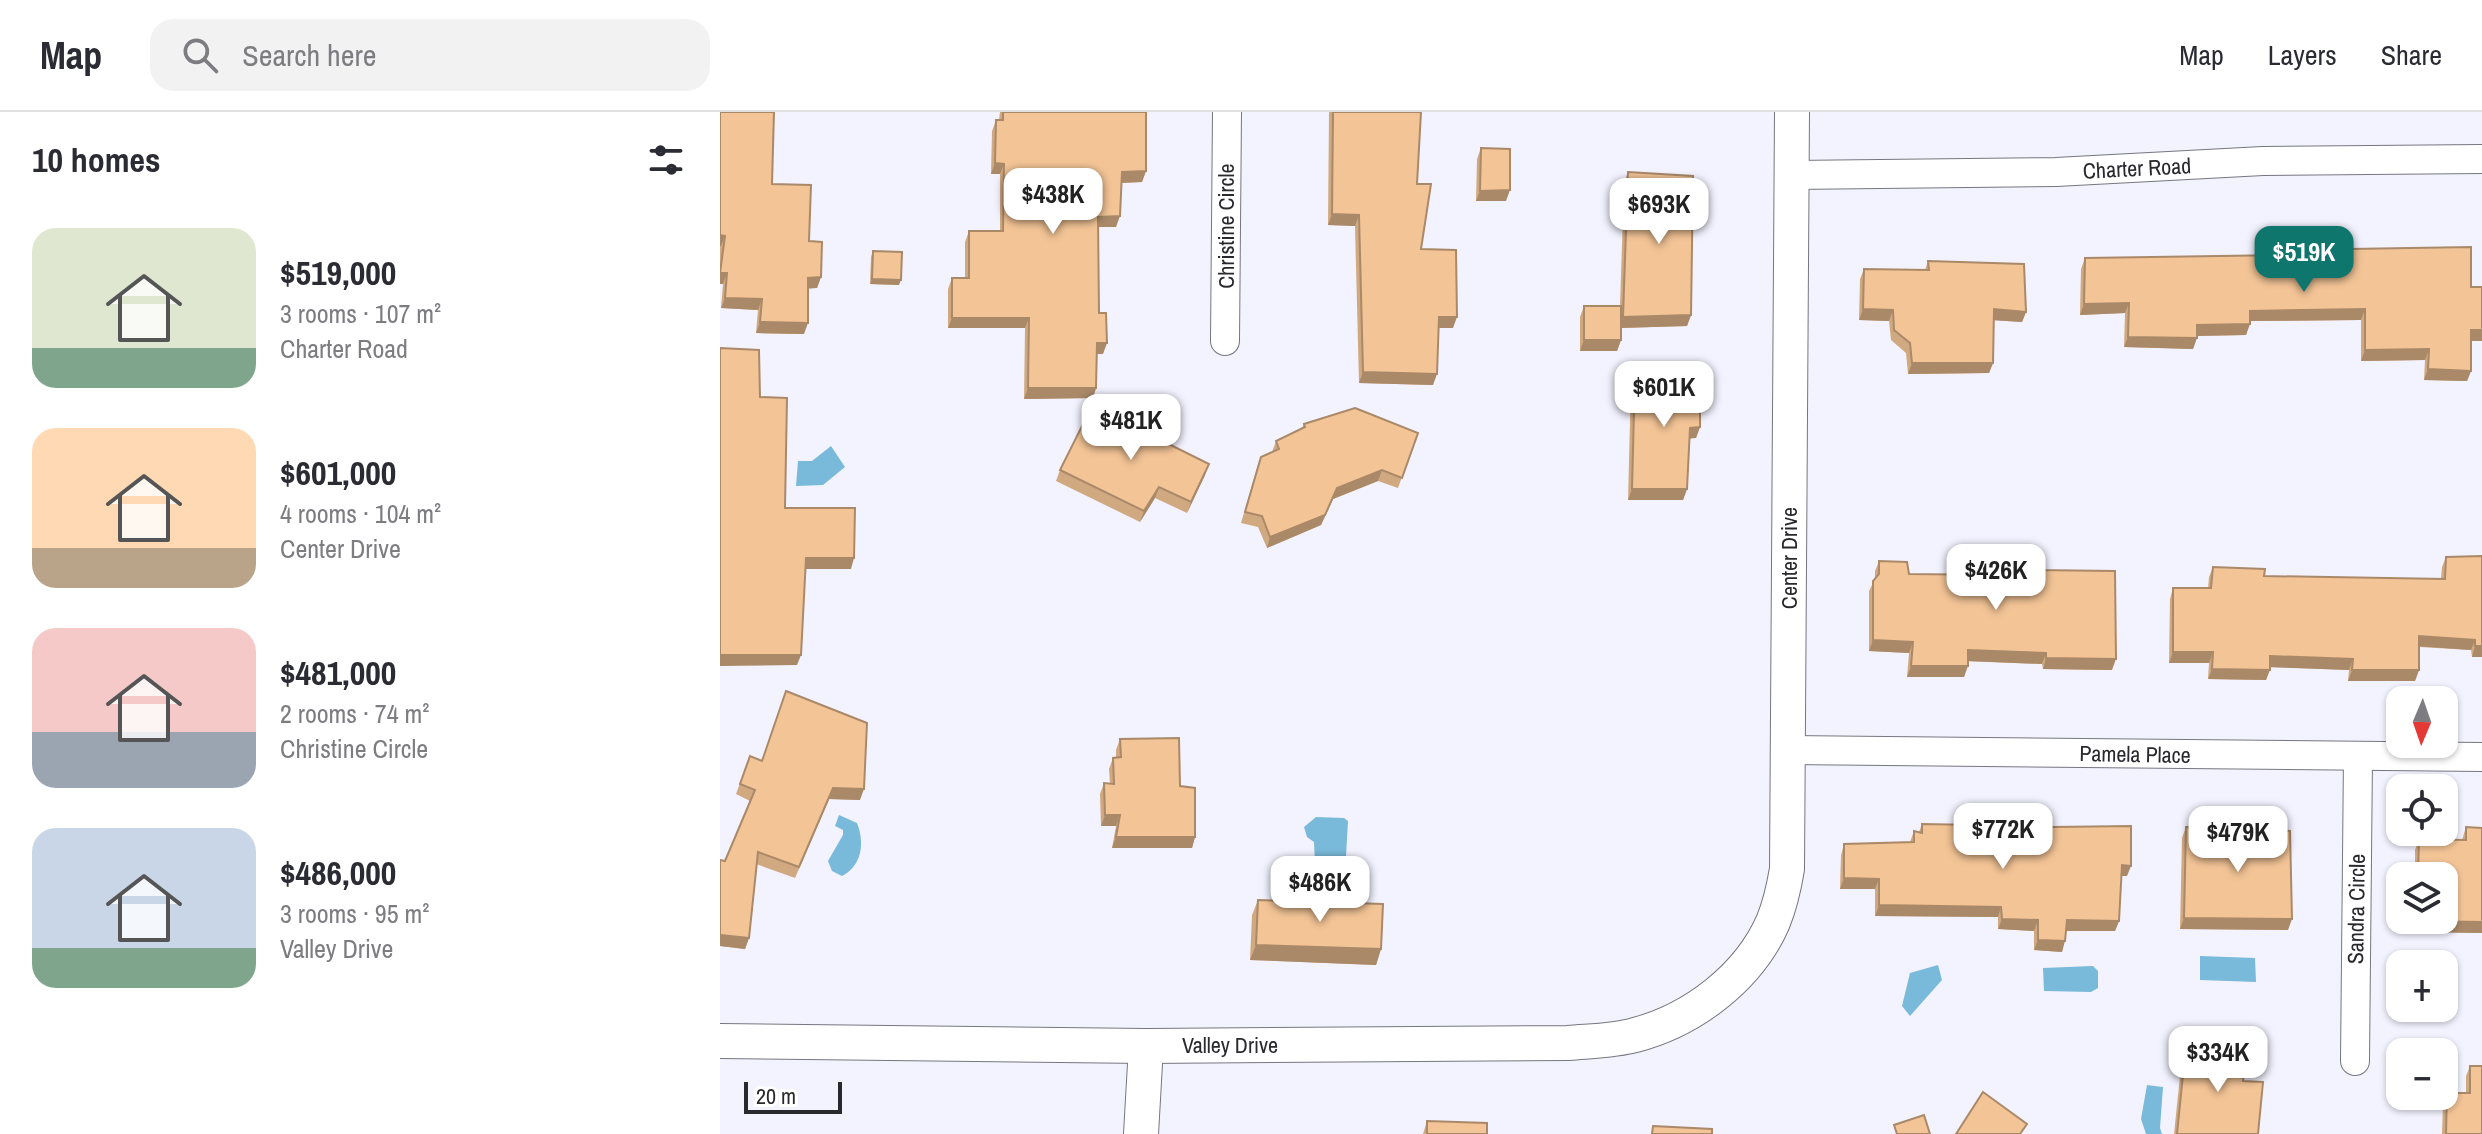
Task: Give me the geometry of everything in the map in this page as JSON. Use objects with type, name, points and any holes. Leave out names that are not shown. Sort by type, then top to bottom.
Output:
[{"type":"street","name":"Christine Circle","points":[[1225,341],[1227,112]]},
{"type":"street","name":"Center Drive","points":[[1726,986],[1744,967],[1772,924],[1787,869],[1792,112]]},
{"type":"street","name":"Charter Road","points":[[1792,175],[2056,172],[2263,161],[2482,159]]},
{"type":"street","name":"Pamela Place","points":[[1788,750],[2482,757]]},
{"type":"street","name":"Sandra Circle","points":[[2355,1061],[2358,756]]},
{"type":"street","name":"Valley Drive","points":[[720,1041],[1146,1046],[1568,1043],[1635,1036],[1695,1010],[1726,986]]},
{"type":"street","points":[[1141,1134],[1146,1046]]},
{"type":"water","points":[[831,446],[845,467],[823,485],[796,486],[798,461],[812,461]]},
{"type":"water","points":[[839,815],[857,823],[861,838],[858,860],[842,876],[832,871],[828,861],[843,835],[843,830],[835,826]]},
{"type":"water","points":[[1316,817],[1344,818],[1348,821],[1344,891],[1340,896],[1301,894],[1292,868],[1315,864],[1314,842],[1307,837],[1304,827]]},
{"type":"water","points":[[2200,956],[2255,958],[2256,982],[2200,980]]},
{"type":"water","points":[[1938,965],[1942,980],[1910,1016],[1902,1006],[1910,973]]},
{"type":"water","points":[[2093,966],[2098,971],[2098,988],[2091,992],[2044,991],[2043,968]]},
{"type":"water","points":[[2147,1085],[2163,1087],[2162,1134],[2146,1134],[2141,1119]]},
{"type":"building","points":[[720,112],[774,112],[772,184],[811,185],[809,241],[822,242],[821,277],[808,278],[808,323],[760,322],[762,299],[725,298],[727,273],[720,273],[725,236],[720,235]]},
{"type":"building","points":[[1003,112],[1146,112],[1146,171],[1122,172],[1120,216],[1098,217],[1099,313],[1106,313],[1107,343],[1097,343],[1096,388],[1028,388],[1029,318],[952,318],[952,278],[969,278],[969,231],[1003,231],[1004,164],[995,163],[996,120],[1003,120]]},
{"type":"building","points":[[1333,112],[1421,112],[1417,184],[1431,184],[1421,249],[1456,250],[1457,317],[1439,317],[1437,374],[1363,372],[1359,215],[1332,214]]},
{"type":"building","points":[[1481,148],[1510,149],[1510,190],[1480,191]]},
{"type":"building","points":[[1628,172],[1693,176],[1691,315],[1623,317]]},
{"type":"building","points":[[2471,247],[2471,287],[2482,287],[2482,330],[2471,330],[2471,371],[2428,369],[2429,349],[2365,350],[2365,309],[2250,311],[2250,324],[2197,325],[2197,338],[2128,337],[2129,303],[2084,304],[2085,258],[2285,255],[2285,250]]},
{"type":"building","points":[[873,251],[902,252],[901,280],[872,279]]},
{"type":"building","points":[[1928,261],[2024,264],[2026,312],[1994,309],[1993,363],[1912,363],[1910,343],[1894,330],[1893,310],[1863,309],[1864,269],[1929,270]]},
{"type":"building","points":[[1584,306],[1621,306],[1621,340],[1584,340]]},
{"type":"building","points":[[720,348],[759,350],[760,397],[787,398],[785,508],[855,508],[854,558],[806,558],[801,655],[720,655]]},
{"type":"building","points":[[1635,372],[1700,374],[1700,427],[1690,428],[1687,489],[1632,489]]},
{"type":"building","points":[[1092,406],[1209,464],[1191,502],[1159,487],[1144,511],[1060,470]]},
{"type":"building","points":[[1355,408],[1418,433],[1402,478],[1382,470],[1337,488],[1325,515],[1270,537],[1262,516],[1245,512],[1261,457],[1279,449],[1276,441],[1305,427],[1304,424]]},
{"type":"building","points":[[2001,554],[2034,554],[2035,570],[2115,571],[2116,659],[2046,658],[2046,653],[1968,650],[1968,666],[1911,666],[1913,642],[1873,640],[1873,581],[1879,574],[1879,561],[1907,562],[1909,574],[2001,575]]},
{"type":"building","points":[[2482,556],[2482,646],[2475,646],[2475,640],[2419,636],[2419,670],[2352,670],[2353,659],[2270,656],[2270,670],[2212,669],[2213,652],[2173,652],[2173,588],[2211,588],[2213,567],[2265,569],[2264,576],[2445,579],[2446,557]]},
{"type":"building","points":[[786,691],[867,723],[864,789],[833,788],[799,867],[758,852],[749,938],[720,935],[720,860],[725,861],[755,790],[740,784],[750,756],[762,761]]},
{"type":"building","points":[[1179,738],[1180,786],[1195,788],[1195,837],[1116,837],[1120,815],[1105,815],[1104,783],[1114,784],[1113,758],[1121,757],[1120,739]]},
{"type":"building","points":[[1922,824],[1976,825],[1976,828],[2131,826],[2131,866],[2122,865],[2119,921],[2067,920],[2065,941],[2038,940],[2038,920],[2002,919],[2001,907],[1879,905],[1879,879],[1844,878],[1844,844],[1914,842],[1914,831],[1922,833]]},
{"type":"building","points":[[2186,827],[2290,831],[2292,919],[2184,918]]},
{"type":"building","points":[[2466,827],[2482,828],[2482,922],[2458,922],[2458,862],[2418,862],[2419,846],[2458,846],[2458,840],[2466,840]]},
{"type":"building","points":[[1258,900],[1383,904],[1381,949],[1256,945]]},
{"type":"building","points":[[2186,1045],[2247,1053],[2243,1081],[2263,1082],[2258,1134],[2177,1134]]},
{"type":"building","points":[[2470,1066],[2482,1066],[2482,1134],[2446,1134],[2447,1110],[2458,1110],[2458,1093],[2470,1093]]},
{"type":"building","points":[[1983,1092],[2027,1124],[2020,1134],[1956,1134]]},
{"type":"building","points":[[1924,1115],[1930,1134],[1897,1134],[1894,1125]]},
{"type":"building","points":[[1427,1121],[1487,1123],[1487,1134],[1427,1134]]},
{"type":"building","points":[[1653,1126],[1712,1129],[1712,1134],[1652,1134]]}]
